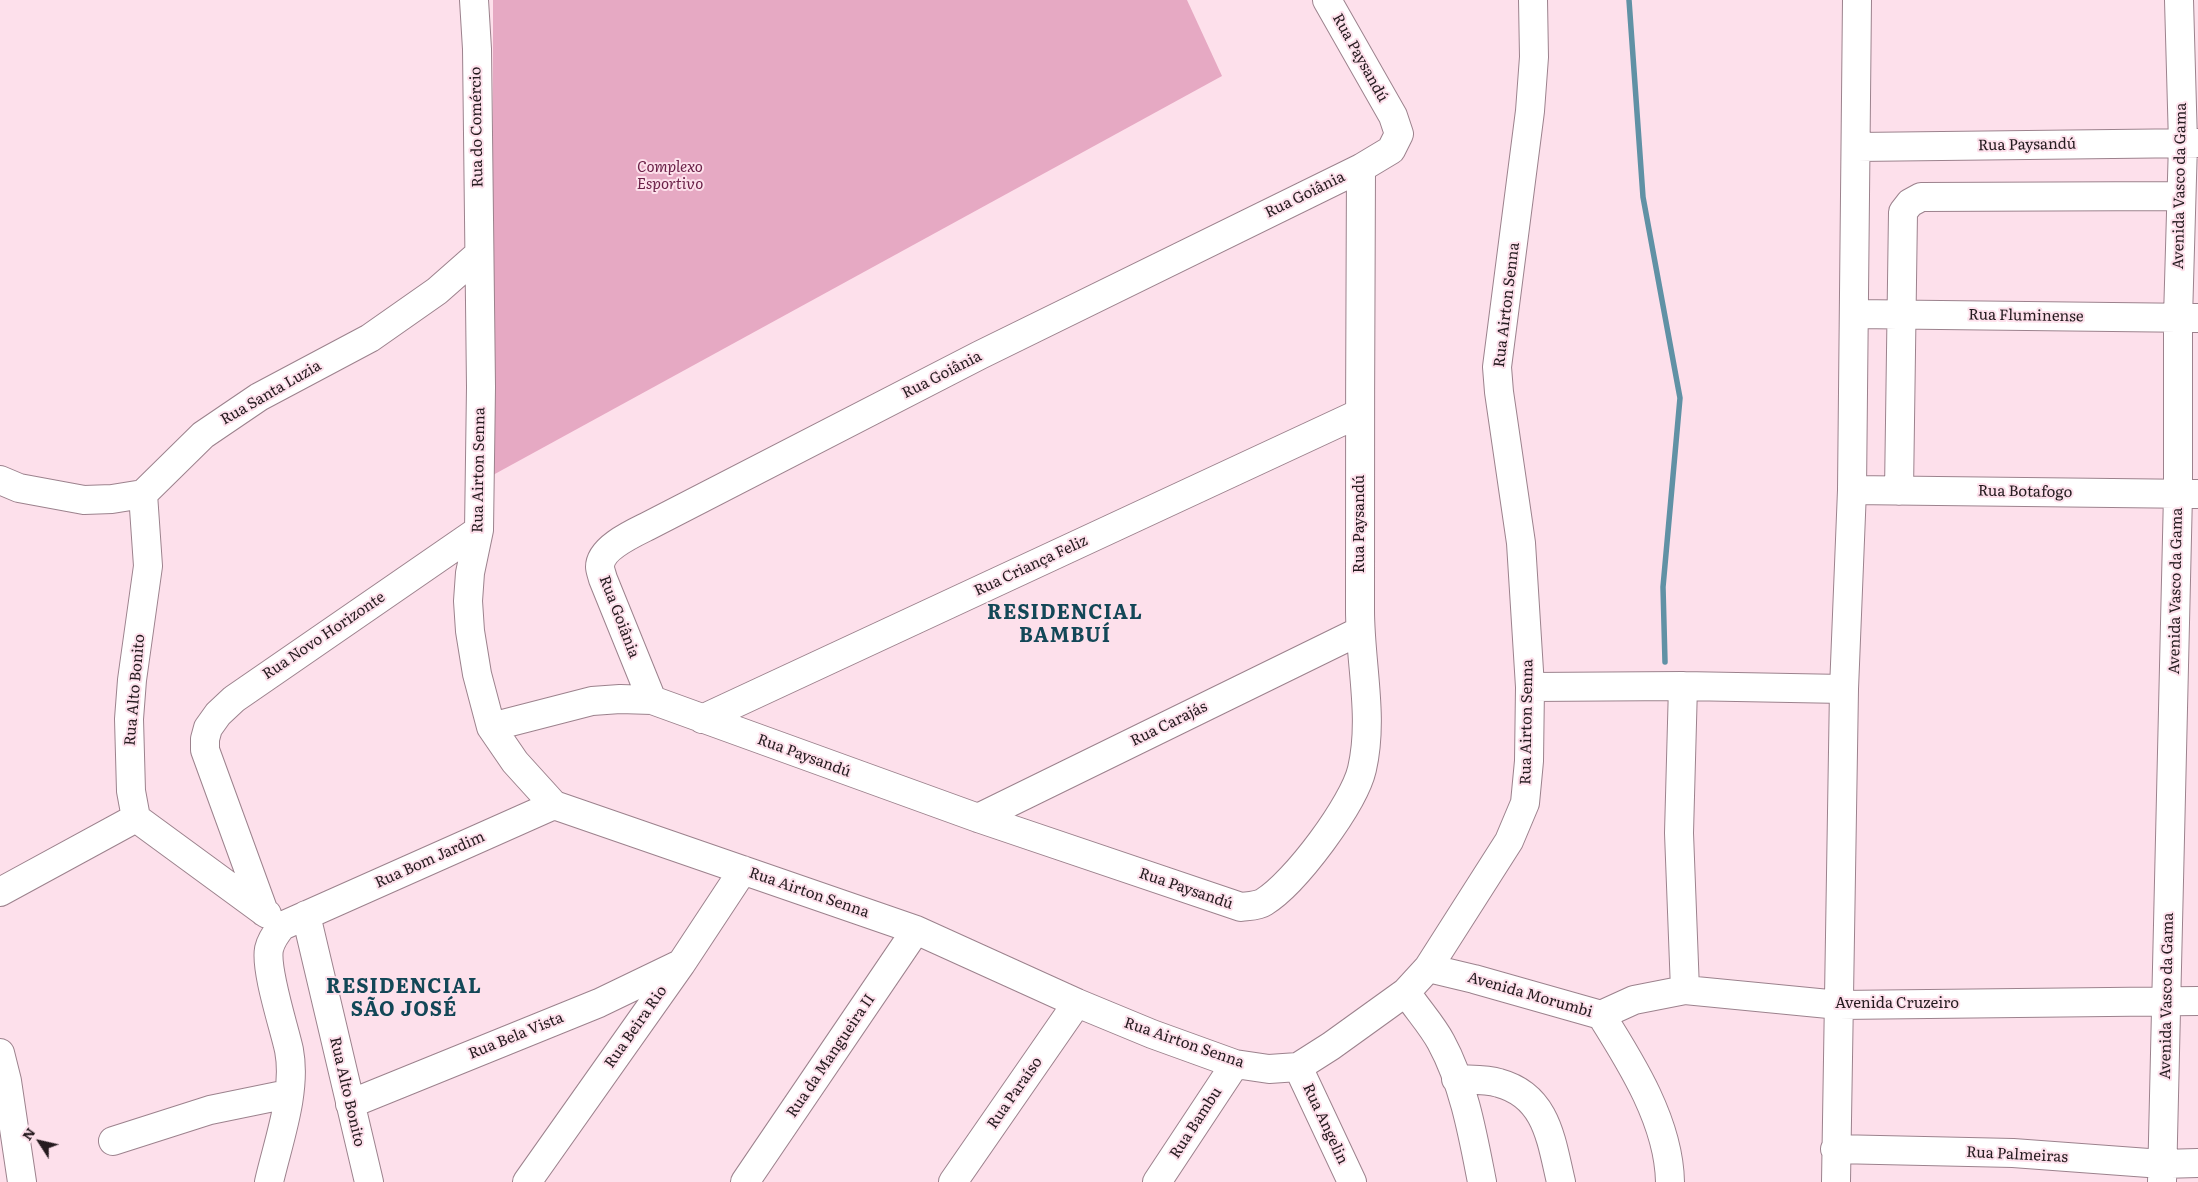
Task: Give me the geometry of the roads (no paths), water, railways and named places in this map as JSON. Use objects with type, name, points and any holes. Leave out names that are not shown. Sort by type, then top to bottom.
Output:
[{"type":"street","name":"Rua do Comércio","points":[[474,0],[477,49],[479,254]]},
{"type":"street","name":"Rua Paysandú","points":[[1327,0],[1393,116]]},
{"type":"street","name":"Rua Airton Senna","points":[[479,254],[481,388],[479,530],[470,573],[468,601],[470,631],[477,674],[491,727],[516,762],[554,805],[916,930],[1077,1003],[1152,1034],[1235,1064],[1269,1069],[1298,1067],[1331,1046],[1406,992],[1428,968],[1509,841],[1525,802],[1529,761],[1530,687],[1521,543],[1497,367],[1530,111],[1534,57],[1534,0]]},
{"type":"street","points":[[1836,1182],[1844,690],[1852,490],[1857,0]]},
{"type":"street","name":"Avenida Vasco da Gama","points":[[2162,1173],[2167,1001],[2188,494],[2188,318],[2181,196],[2190,143],[2179,0]]},
{"type":"street","name":"Rua Goiânia","points":[[652,700],[603,578],[600,567],[602,559],[608,551],[624,539],[648,526],[980,355],[1361,168],[1391,150],[1397,142],[1399,134],[1393,116]]},
{"type":"street","name":"Rua Paysandú","points":[[1857,147],[2190,143]]},
{"type":"street","name":"Rua Paysandú","points":[[491,727],[592,701],[620,699],[652,700],[702,720],[978,818],[1241,907],[1262,903],[1285,886],[1316,850],[1351,797],[1362,771],[1368,736],[1360,631],[1361,168]]},
{"type":"street","points":[[1899,491],[1903,212],[1910,203],[1921,198],[2181,196]]},
{"type":"street","name":"Rua Santa Luzia","points":[[143,494],[203,434],[259,397],[370,338],[437,291],[479,254]]},
{"type":"street","name":"Rua Fluminense","points":[[1855,314],[2188,318]]},
{"type":"street","name":"Rua Criança Feliz","points":[[702,720],[1360,413]]},
{"type":"street","points":[[0,480],[19,488],[84,500],[112,499],[143,494]]},
{"type":"street","name":"Rua Botafogo","points":[[1852,490],[2188,494]]},
{"type":"street","name":"Rua Alto Bonito","points":[[136,818],[131,792],[129,719],[132,680],[148,566],[143,494]]},
{"type":"street","name":"Rua Novo Horizonte","points":[[210,766],[205,750],[208,728],[218,714],[234,699],[479,530]]},
{"type":"street","name":"Rua Carajás","points":[[978,818],[1360,631]]},
{"type":"street","points":[[1530,687],[1683,686],[1844,690]]},
{"type":"street","points":[[1683,686],[1680,833],[1685,990]]},
{"type":"street","name":"Rua Alto Bonito","points":[[210,766],[284,918],[350,1104],[369,1182]]},
{"type":"street","name":"Rua Bom Jardim","points":[[284,918],[554,805]]},
{"type":"street","points":[[0,892],[136,818],[284,918],[269,949],[269,966],[290,1053],[288,1094],[284,1123],[269,1182]]},
{"type":"street","name":"Rua Beira Rio","points":[[527,1182],[681,964],[743,870]]},
{"type":"street","name":"Rua da Mangueira II","points":[[747,1181],[916,930]]},
{"type":"street","name":"Rua Bela Vista","points":[[350,1104],[599,1003],[681,964]]},
{"type":"street","name":"Avenida Morumbi","points":[[1428,968],[1474,978],[1601,1015],[1623,1049],[1653,1107],[1670,1166],[1670,1182]]},
{"type":"street","name":"Avenida Cruzeiro","points":[[1601,1015],[1634,1000],[1685,990],[1838,1005],[2198,1001]]},
{"type":"street","points":[[1406,992],[1441,1042],[1456,1079],[1472,1134],[1482,1182]]},
{"type":"street","name":"Rua Paraíso","points":[[953,1182],[1077,1003]]},
{"type":"street","points":[[0,1053],[7,1081],[22,1182]]},
{"type":"street","name":"Rua Bambu","points":[[1157,1182],[1235,1064]]},
{"type":"street","name":"Rua Angelin","points":[[1298,1067],[1352,1182]]},
{"type":"street","points":[[1456,1079],[1498,1083],[1519,1092],[1538,1108],[1549,1132],[1561,1182]]},
{"type":"street","points":[[113,1140],[210,1110],[288,1094]]},
{"type":"street","name":"Rua Palmeiras","points":[[1836,1148],[2013,1153],[2162,1173],[2198,1163]]},
{"type":"waterway","points":[[1629,0],[1643,197],[1680,398],[1663,587],[1665,662]]},
{"type":"district","name":"RESIDENCIAL BAMBUÍ","points":[[1065,624]]},
{"type":"district","name":"RESIDENCIAL SÃO JOSÉ","points":[[404,998]]},
{"type":"park label","name":"Complexo Esportivo","points":[[670,176]]}]
